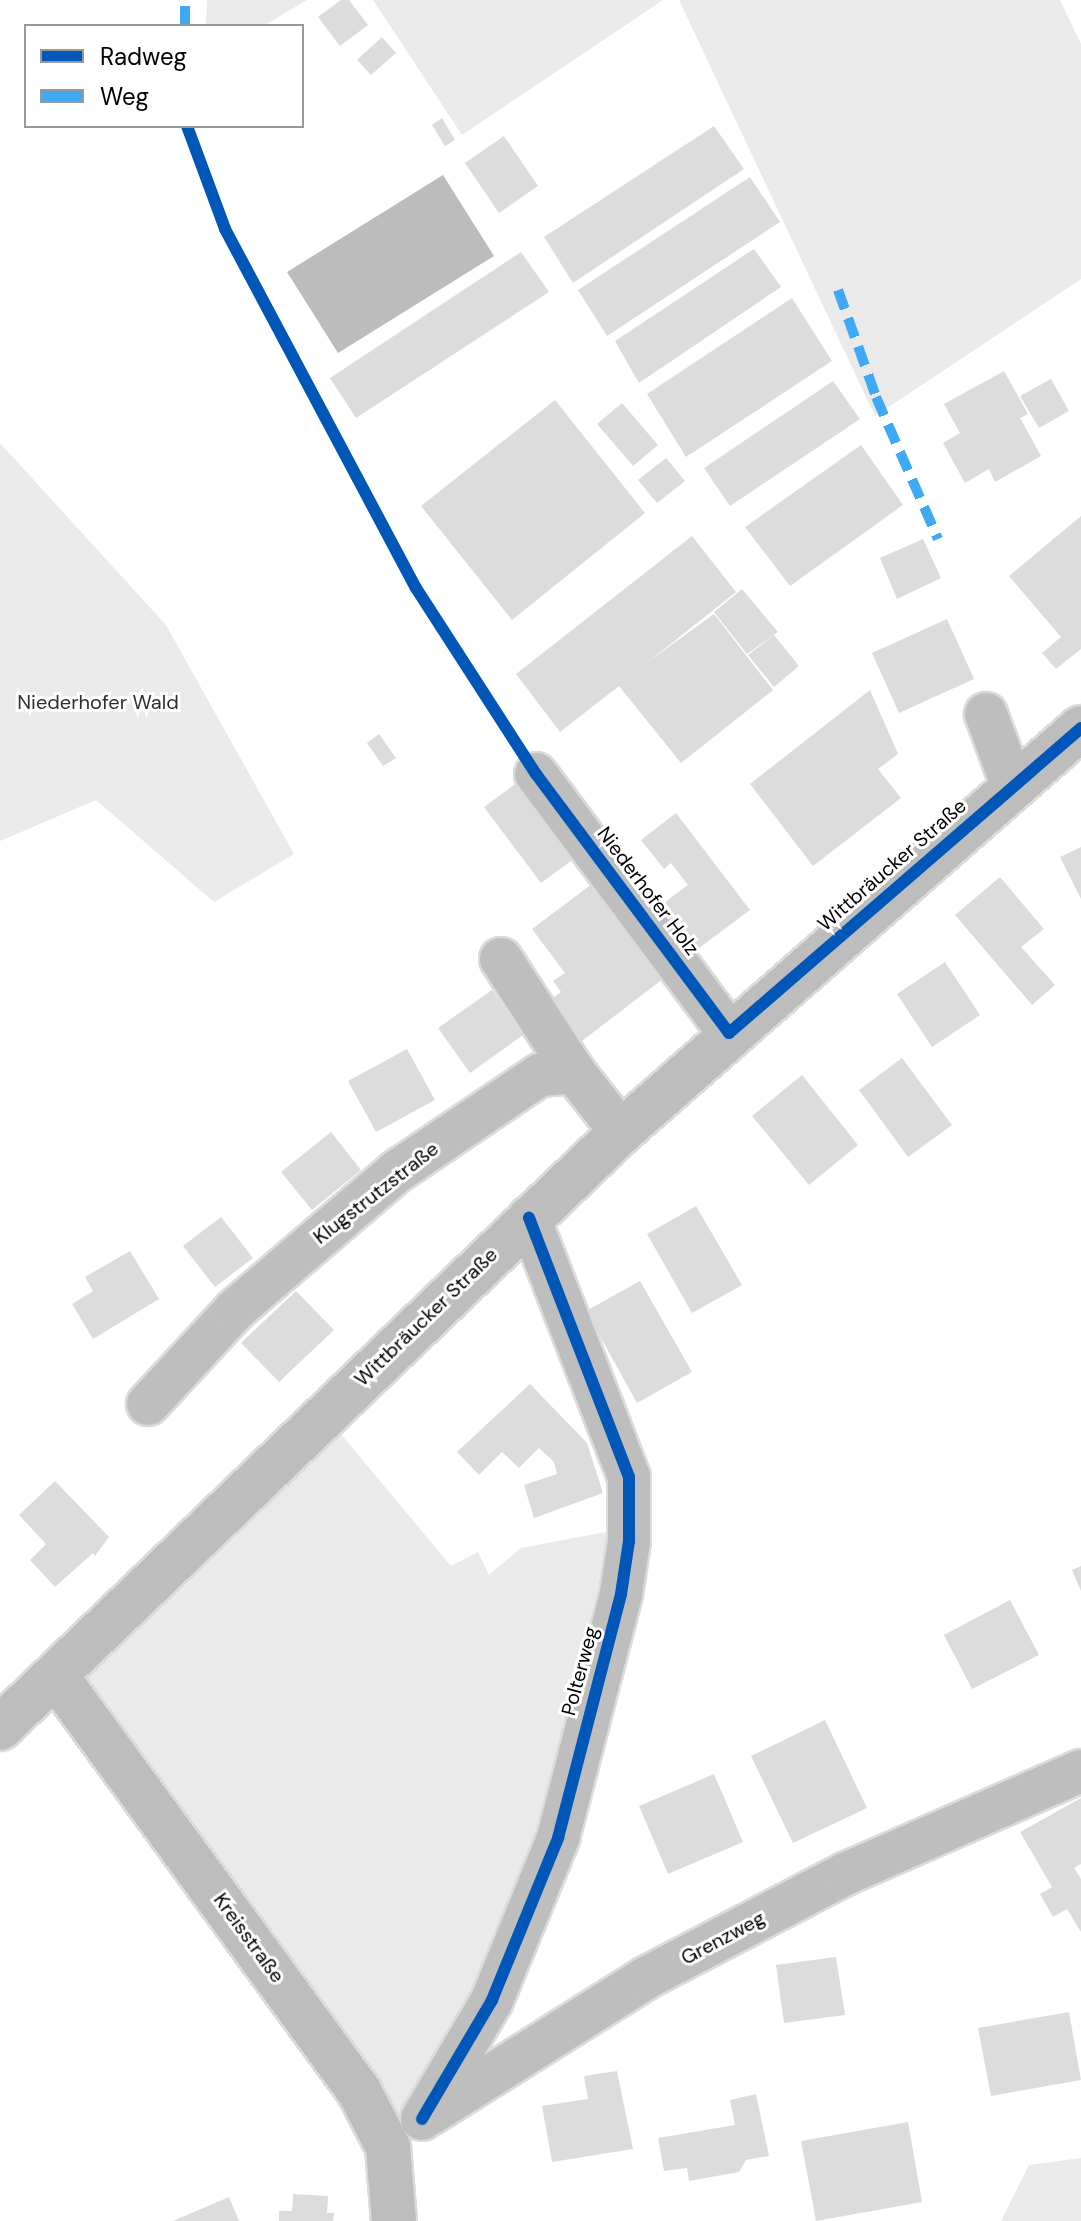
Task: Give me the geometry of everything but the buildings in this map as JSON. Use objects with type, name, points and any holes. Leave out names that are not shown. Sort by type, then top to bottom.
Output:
[{"type":"main road","name":"Wittbräucker Straße","points":[[4,1713],[56,1676],[131,1598],[529,1218],[729,1033],[1081,728]]},
{"type":"main road","name":"Kreisstraße","points":[[56,1676],[359,2091],[388,2147],[394,2221]]},
{"type":"street","points":[[986,714],[1013,787]]},
{"type":"street","name":"Niederhofer Holz","points":[[536,774],[729,1033]]},
{"type":"street","points":[[501,959],[574,1072],[621,1132]]},
{"type":"street","name":"Klugstrutzstraße","points":[[148,1404],[225,1320],[396,1172],[540,1075],[574,1072]]},
{"type":"street","name":"Polterweg","points":[[422,2119],[492,2000],[558,1838],[621,1594],[629,1541],[629,1477],[529,1218]]},
{"type":"street","name":"Grenzweg","points":[[388,2147],[422,2119],[659,1971],[845,1874],[1081,1771]]},
{"type":"green space","points":[[207,0],[307,0],[266,24],[206,24]]},
{"type":"green space","points":[[373,0],[663,0],[462,135]]},
{"type":"green space","points":[[679,0],[1060,0],[1081,44],[1081,279],[875,416]]},
{"type":"green space","name":"Niederhofer Wald","points":[[0,443],[166,625],[294,854],[214,902],[96,800],[0,841]]},
{"type":"green space","points":[[324,1414],[451,1566],[478,1552],[489,1575],[521,1548],[616,1530],[547,1835],[479,1995],[388,2147],[56,1677]]},
{"type":"green space","points":[[1081,2158],[1081,2221],[1001,2221],[1029,2165]]},
{"type":"shaded area","points":[[443,175],[494,256],[338,353],[287,272]]},
{"type":"marked path","points":[[185,0],[185,24]]},
{"type":"marked path","points":[[838,290],[876,397],[938,539]]},
{"type":"cycle path","points":[[188,128],[225,229],[416,588],[536,774],[729,1033],[1081,728]]},
{"type":"cycle path","points":[[422,2119],[492,2000],[558,1838],[621,1594],[629,1541],[629,1477],[529,1218]]}]
